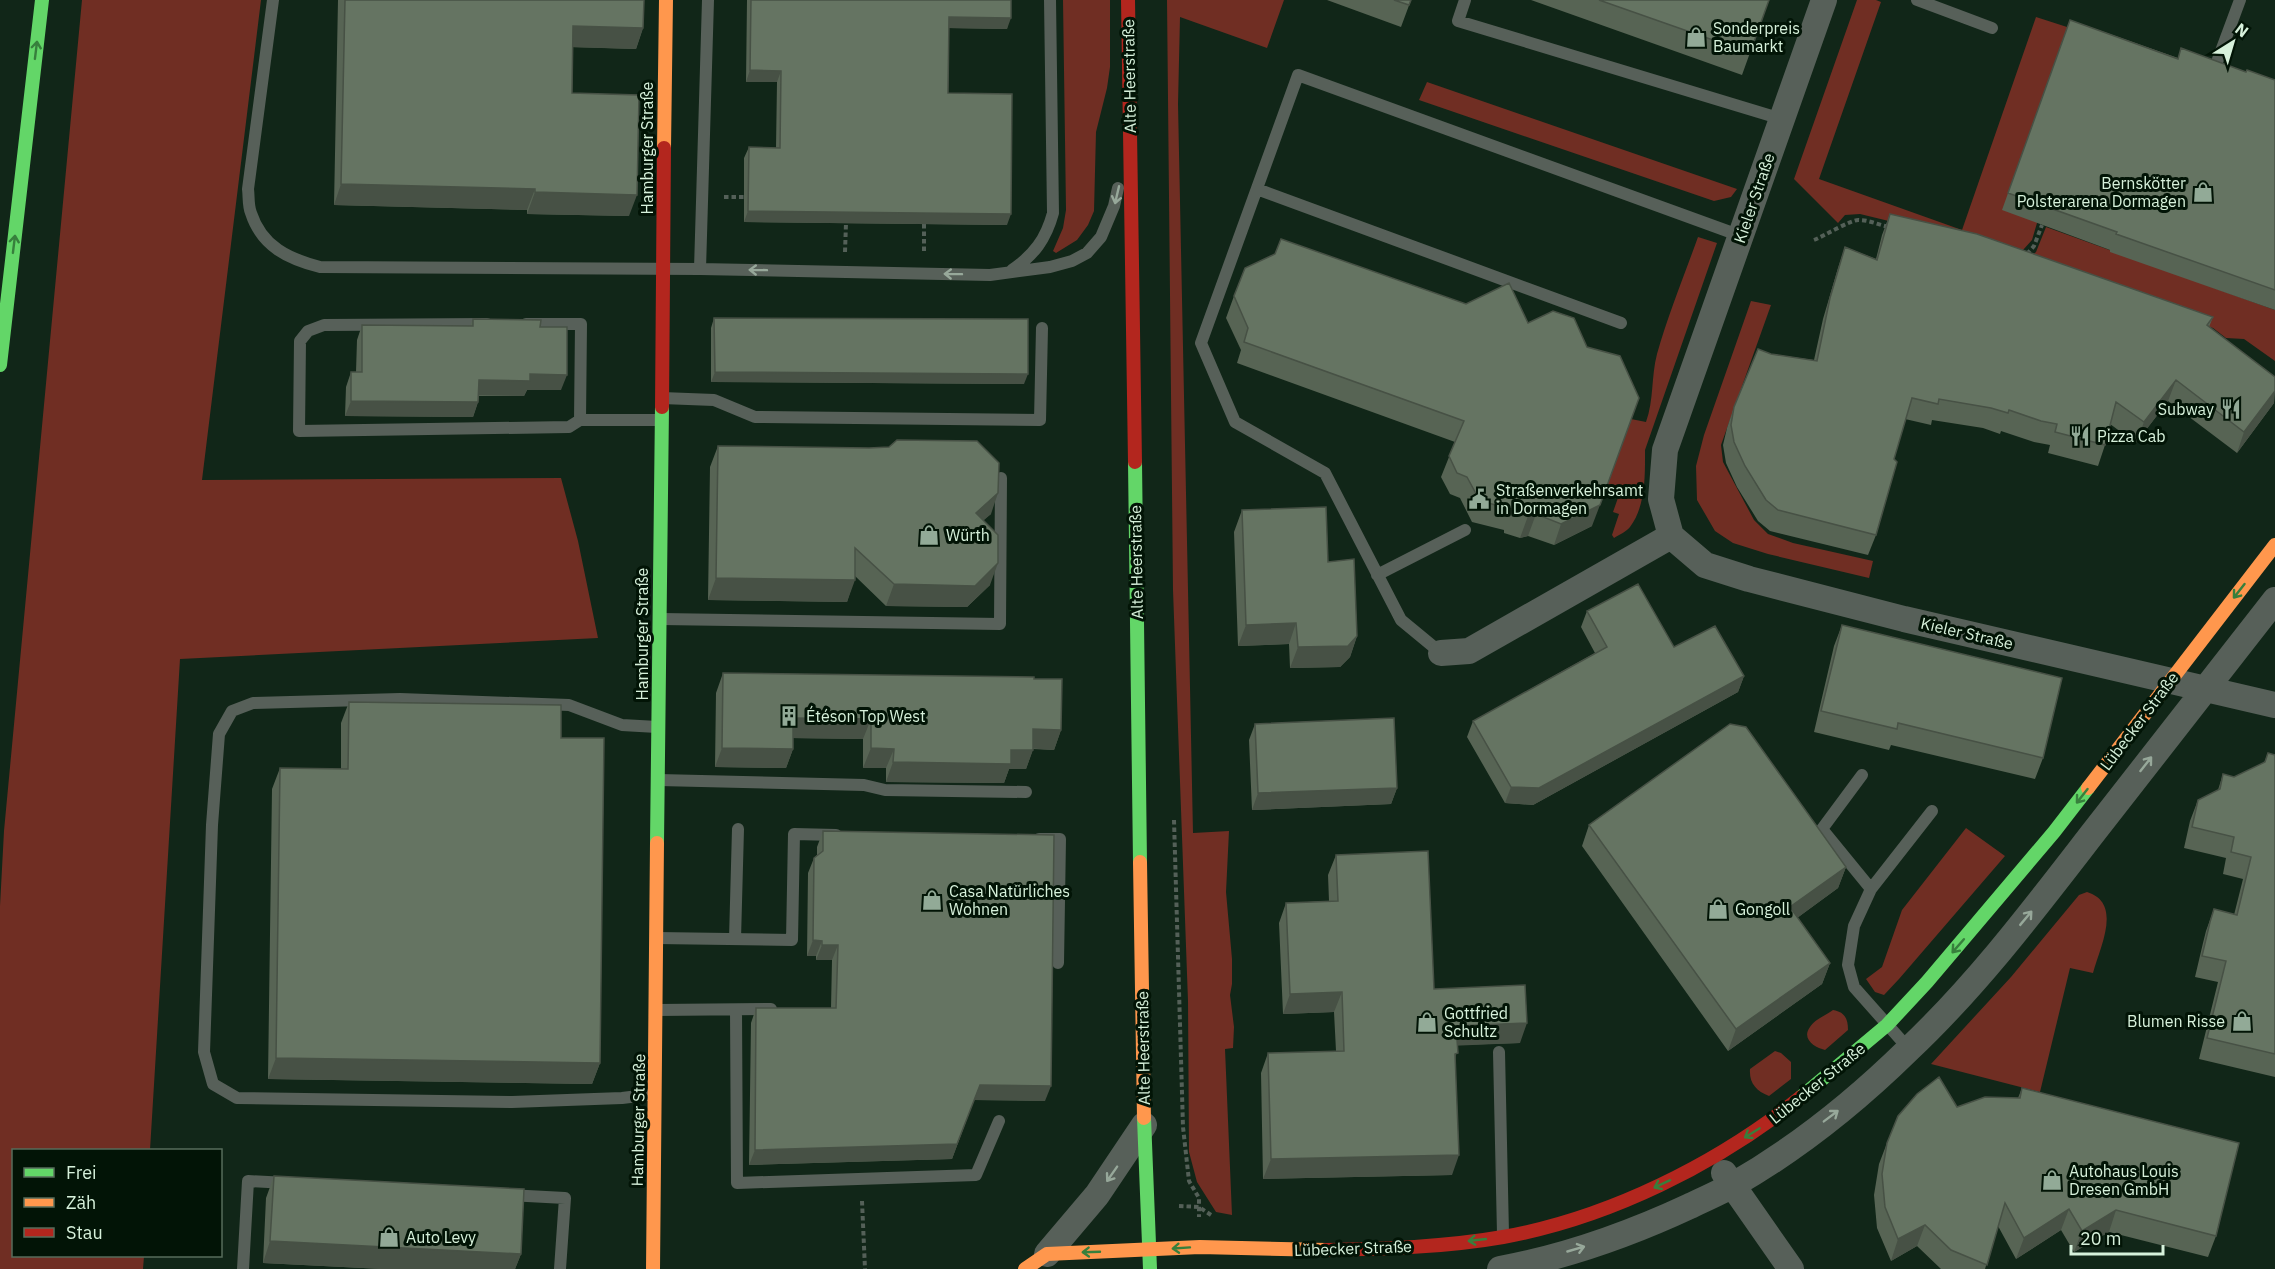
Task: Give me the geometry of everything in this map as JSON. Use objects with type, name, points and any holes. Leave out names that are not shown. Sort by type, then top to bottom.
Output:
[{"type":"main road","points":[[0,365],[42,0]]},
{"type":"main road","name":"Hamburger Straße","points":[[653,1269],[660,398],[666,0]]},
{"type":"main road","name":"Alte Heerstraße","points":[[1128,0],[1144,1125],[1150,1269]]},
{"type":"main road","name":"Lübecker Straße","points":[[1539,1249],[1588,1215],[1660,1185],[1714,1157],[1770,1122],[1834,1071],[1887,1024],[1968,935],[2054,832],[2275,545]]},
{"type":"main road","name":"Lübecker Straße","points":[[1149,1250],[1200,1246],[1296,1250],[1388,1249],[1503,1256]]},
{"type":"main road","points":[[1025,1269],[1047,1254],[1149,1250]]},
{"type":"street","name":"Kieler Straße","points":[[1824,0],[1665,450],[1660,499],[1671,536],[1705,565],[1749,579],[1904,619],[2275,705]]},
{"type":"street","points":[[1441,653],[1470,651],[1671,536]]},
{"type":"street","name":"Lübecker Straße","points":[[1503,1256],[1624,1233],[1670,1215],[1732,1186],[1789,1149],[1850,1102],[1909,1050],[1954,1003],[2042,899],[2275,600]]},
{"type":"street","name":"Alte Heerstraße","points":[[1047,1254],[1097,1196],[1144,1125]]},
{"type":"street","points":[[1714,1157],[1791,1269]]},
{"type":"lane","points":[[273,0],[248,189],[250,213],[261,232],[277,250],[297,261],[320,267],[700,269],[990,275],[1050,267],[1072,261],[1087,253],[1101,237],[1114,206],[1130,138]]},
{"type":"lane","points":[[700,269],[708,0]]},
{"type":"lane","points":[[1011,271],[1027,260],[1040,246],[1048,231],[1053,213],[1050,0]]},
{"type":"lane","points":[[1466,0],[1458,21],[1782,119]]},
{"type":"lane","points":[[1917,0],[1992,28]]},
{"type":"lane","points":[[2234,77],[2214,70],[2240,0]]},
{"type":"lane","points":[[1441,653],[1401,620],[1325,473],[1235,422],[1201,343],[1298,75],[1741,236]]},
{"type":"lane","points":[[1257,189],[1621,322]]},
{"type":"lane","points":[[580,420],[580,324],[324,325],[308,331],[300,341],[299,431],[569,427],[580,420],[660,420]]},
{"type":"lane","points":[[660,398],[714,400],[754,417],[1040,420],[1042,328]]},
{"type":"lane","points":[[659,619],[1000,624],[1001,478]]},
{"type":"lane","points":[[1377,575],[1465,530]]},
{"type":"lane","points":[[655,1094],[622,1098],[512,1102],[237,1098],[213,1084],[204,1052],[216,768],[219,734],[232,711],[253,703],[400,699],[507,702],[569,705],[622,725],[658,727]]},
{"type":"lane","points":[[1862,775],[1822,829],[1871,889]]},
{"type":"lane","points":[[658,780],[864,785],[885,790],[1026,792]]},
{"type":"lane","points":[[1909,1050],[1854,987],[1848,965],[1854,926],[1871,889],[1932,811]]},
{"type":"lane","points":[[735,939],[738,829]]},
{"type":"lane","points":[[656,938],[792,940],[794,834],[852,835]]},
{"type":"lane","points":[[1026,839],[1060,839],[1058,963]]},
{"type":"lane","points":[[656,1010],[782,1009]]},
{"type":"lane","points":[[736,1010],[737,1183],[976,1175],[999,1121]]},
{"type":"lane","points":[[1499,1052],[1503,1256]]},
{"type":"lane","points":[[243,1269],[248,1181],[295,1183]]},
{"type":"lane","points":[[494,1194],[565,1198],[560,1269]]},
{"type":"path","points":[[1814,240],[1837,231],[1849,221],[1858,219],[1897,229]]},
{"type":"path","points":[[845,272],[846,223]]},
{"type":"path","points":[[924,224],[924,273]]},
{"type":"path","points":[[2019,257],[2029,253],[2042,225]]},
{"type":"path","points":[[1174,813],[1184,1137],[1189,1181],[1198,1198],[1200,1246]]},
{"type":"path","points":[[861,1179],[865,1269]]},
{"type":"path","points":[[1199,1207],[1216,1218]]},
{"type":"shaded area","points":[[82,0],[261,0],[202,480],[561,478],[578,541],[598,638],[180,659],[150,1149],[12,1149],[12,1257],[144,1257],[143,1269],[0,1269],[0,906],[4,831]]},
{"type":"shaded area","points":[[1063,0],[1110,0],[1110,67],[1096,132],[1094,211],[1088,225],[1077,240],[1056,253],[1053,251],[1063,228],[1066,210]]},
{"type":"shaded area","points":[[1167,0],[1284,0],[1267,48],[1180,17],[1178,104],[1193,833],[1229,831],[1226,892],[1232,959],[1230,995],[1234,1027],[1233,1048],[1225,1049],[1232,1215],[1216,1212],[1197,1182],[1189,1152],[1188,1001],[1173,590]]},
{"type":"shaded area","points":[[1857,0],[1881,2],[1819,179],[1962,230],[2036,17],[2067,27],[2037,223],[2032,240],[2023,250],[2008,250],[1860,214],[1845,215],[1838,223],[1794,179]]},
{"type":"shaded area","points":[[1427,82],[1737,189],[1731,197],[1714,201],[1419,100]]},
{"type":"shaded area","points":[[2046,227],[2275,310],[2275,361],[2244,339],[2226,338],[2213,328],[2093,287],[2026,261],[2036,252]]},
{"type":"shaded area","points":[[1698,237],[1717,243],[1645,450],[1644,490],[1639,509],[1630,527],[1614,538],[1612,535],[1619,514],[1613,512],[1619,495],[1606,489],[1631,419],[1646,422],[1657,354]]},
{"type":"shaded area","points":[[1751,301],[1771,305],[1721,445],[1723,462],[1754,520],[1768,534],[1793,543],[1873,561],[1869,578],[1768,554],[1733,543],[1715,531],[1697,500],[1696,466],[1704,435]]},
{"type":"shaded area","points":[[1966,828],[2005,856],[1884,995],[1875,992],[1866,979],[1882,967],[1902,910]]},
{"type":"shaded area","points":[[2087,892],[2098,898],[2104,906],[2107,916],[2104,939],[2093,973],[2070,968],[2040,1092],[1931,1064],[2011,977],[2079,895]]},
{"type":"shaded area","points":[[1833,1010],[1845,1017],[1848,1030],[1825,1050],[1810,1042],[1807,1035],[1814,1022]]},
{"type":"shaded area","points":[[1775,1051],[1791,1062],[1791,1079],[1769,1096],[1754,1086],[1750,1069]]},
{"type":"building","points":[[345,0],[644,0],[643,28],[573,26],[572,93],[639,95],[637,195],[535,192],[535,189],[341,184]]},
{"type":"building","points":[[751,0],[1011,0],[1011,18],[949,17],[948,93],[1012,94],[1011,214],[748,211],[749,147],[780,148],[781,71],[750,70]]},
{"type":"building","points":[[1394,0],[1411,0],[1409,5]]},
{"type":"building","points":[[1599,0],[1769,0],[1750,53]]},
{"type":"building","points":[[2070,20],[2178,59],[2181,48],[2275,80],[2275,290],[2008,193]]},
{"type":"building","points":[[1890,214],[1977,234],[2213,317],[2207,325],[2275,377],[2275,391],[2244,432],[2176,380],[2144,422],[2116,402],[2105,445],[2055,432],[2057,424],[2009,410],[2008,413],[1939,399],[1938,404],[1912,398],[1894,459],[1897,462],[1876,535],[1778,510],[1766,500],[1745,466],[1734,442],[1731,425],[1734,407],[1758,349],[1771,354],[1817,361],[1830,298],[1845,247],[1877,260]]},
{"type":"building","points":[[1281,239],[1466,304],[1509,283],[1528,323],[1553,311],[1574,318],[1587,347],[1620,356],[1639,398],[1600,505],[1561,524],[1536,514],[1528,516],[1512,512],[1512,509],[1480,501],[1467,477],[1457,473],[1449,456],[1464,421],[1244,342],[1248,328],[1234,296],[1245,268],[1275,254]]},
{"type":"building","points":[[714,318],[1028,319],[1028,374],[715,372]]},
{"type":"building","points":[[473,319],[541,320],[540,327],[567,327],[567,375],[530,374],[530,381],[479,380],[478,402],[351,401],[351,372],[362,372],[362,325],[473,326]]},
{"type":"building","points":[[897,440],[977,441],[999,463],[998,493],[976,513],[998,535],[998,563],[975,586],[894,584],[855,548],[855,580],[716,578],[718,446],[869,448],[889,447]]},
{"type":"building","points":[[1326,507],[1328,562],[1354,559],[1357,636],[1348,646],[1298,647],[1296,623],[1246,625],[1242,510]]},
{"type":"building","points":[[1638,584],[1674,647],[1715,626],[1744,676],[1539,788],[1511,787],[1473,721],[1607,647],[1587,611]]},
{"type":"building","points":[[1842,625],[2062,678],[2043,758],[1898,723],[1897,729],[1821,711]]},
{"type":"building","points":[[723,673],[1062,679],[1061,730],[1033,729],[1033,750],[1011,750],[1011,764],[893,762],[894,749],[871,748],[871,719],[793,718],[793,749],[722,748]]},
{"type":"building","points":[[349,702],[561,705],[561,738],[604,738],[600,1063],[276,1058],[280,768],[348,769]]},
{"type":"building","points":[[1394,718],[1397,788],[1258,793],[1255,724]]},
{"type":"building","name":"Gongoll","points":[[1730,724],[1746,727],[1846,867],[1790,907],[1830,963],[1736,1029],[1589,825]]},
{"type":"building","points":[[2268,753],[2275,755],[2275,1054],[2207,1038],[2226,961],[2202,956],[2210,922],[2214,909],[2237,915],[2251,857],[2231,852],[2234,837],[2192,827],[2198,800],[2220,789],[2223,774],[2234,777],[2265,762]]},
{"type":"building","points":[[823,831],[1054,835],[1051,1086],[980,1085],[957,1144],[755,1150],[756,1008],[836,1008],[838,945],[822,945],[822,941],[813,940],[814,858],[823,851]]},
{"type":"building","name":"Gottfried Schultz","points":[[1428,851],[1434,989],[1525,985],[1527,1023],[1456,1026],[1459,1155],[1271,1159],[1268,1053],[1344,1051],[1342,992],[1290,994],[1286,903],[1338,901],[1336,855]]},
{"type":"building","name":"Autohaus Louis Dresen GmbH","points":[[1939,1077],[1957,1107],[1985,1097],[2020,1098],[2022,1088],[2239,1143],[2216,1236],[2116,1210],[2082,1231],[2069,1209],[2024,1238],[2005,1203],[1987,1265],[1951,1250],[1925,1225],[1898,1239],[1885,1207],[1882,1174],[1887,1143],[1898,1116],[1917,1094]]},
{"type":"building","name":"Auto Levy","points":[[274,1176],[524,1189],[521,1254],[270,1241]]},
{"type":"traffic: fast","points":[[0,365],[42,0]]},
{"type":"traffic: fast","points":[[657,843],[662,407]]},
{"type":"traffic: fast","points":[[1135,462],[1140,862]]},
{"type":"traffic: fast","points":[[1801,1097],[1887,1025],[1927,982],[2054,832],[2088,788]]},
{"type":"traffic: fast","points":[[1144,1118],[1150,1269]]},
{"type":"traffic: slow","points":[[664,148],[666,0]]},
{"type":"traffic: slow","points":[[2088,788],[2275,545]]},
{"type":"traffic: slow","points":[[653,1269],[657,843]]},
{"type":"traffic: slow","points":[[1140,862],[1144,1118]]},
{"type":"traffic: slow","points":[[1025,1269],[1047,1254],[1200,1247],[1326,1250]]},
{"type":"traffic: jam","points":[[1128,0],[1135,462]]},
{"type":"traffic: jam","points":[[662,407],[664,148]]},
{"type":"traffic: jam","points":[[1326,1250],[1459,1243],[1503,1237],[1582,1217],[1622,1202],[1698,1166],[1801,1097]]},
{"type":"place","name":"Sonderpreis Baumarkt","points":[[1696,37]]},
{"type":"place","name":"Bernskötter Polsterarena Dormagen","points":[[2203,192]]},
{"type":"place","name":"Subway","points":[[2231,409]]},
{"type":"place","name":"Pizza Cab","points":[[2080,436]]},
{"type":"place","name":"Straßenverkehrsamt in Dormagen","points":[[1479,499]]},
{"type":"place","name":"Würth","points":[[929,535]]},
{"type":"place","name":"Étéson Top West","points":[[789,716]]},
{"type":"place","name":"Casa Natürliches Wohnen","points":[[932,900]]},
{"type":"place","name":"Gongoll","points":[[1718,909]]},
{"type":"place","name":"Blumen Risse","points":[[2242,1021]]},
{"type":"place","name":"Gottfried Schultz","points":[[1427,1022]]},
{"type":"place","name":"Autohaus Louis Dresen GmbH","points":[[2052,1180]]},
{"type":"place","name":"Auto Levy","points":[[389,1237]]}]
